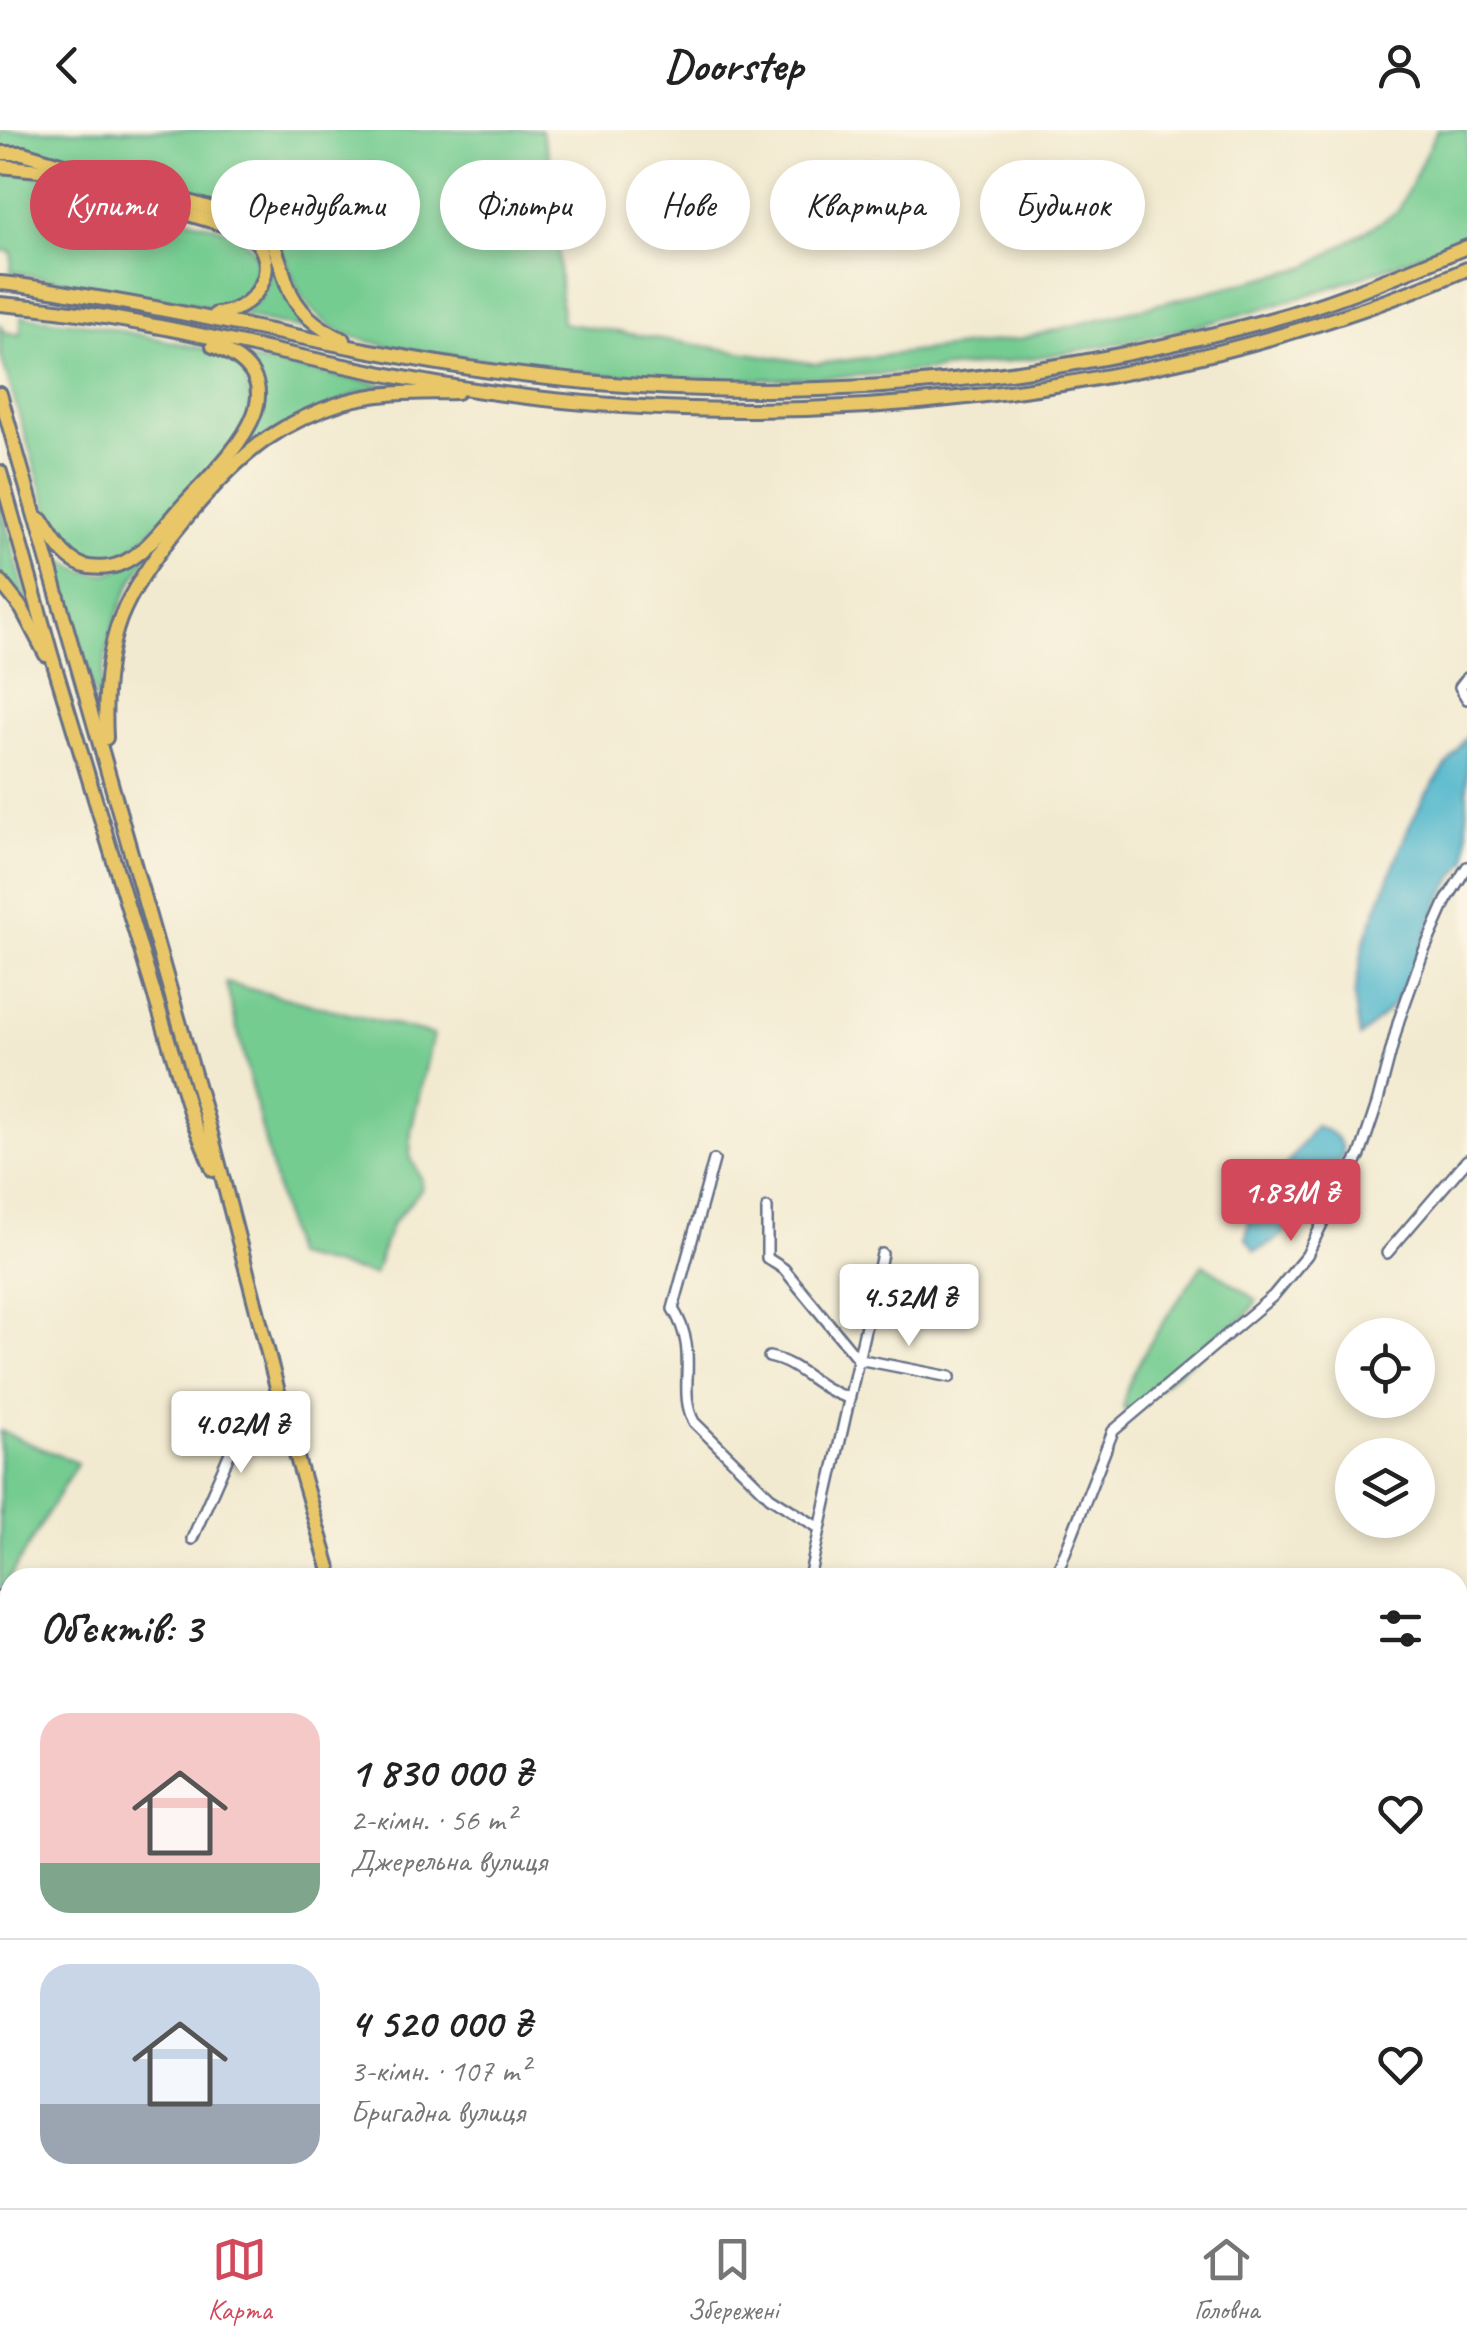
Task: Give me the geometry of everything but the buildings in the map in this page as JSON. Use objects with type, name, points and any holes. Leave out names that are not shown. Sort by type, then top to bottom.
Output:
[{"type":"highway","points":[[0,154],[23,153],[244,218],[265,234],[288,288],[306,317],[323,330],[374,352]]},
{"type":"highway","points":[[0,166],[39,170],[232,227],[257,242],[265,259],[264,274],[254,297],[226,314],[200,315]]},
{"type":"highway","points":[[5,283],[200,315],[374,352],[482,370],[651,388],[824,390],[997,378],[1098,360],[1271,320],[1467,247]]},
{"type":"highway","points":[[0,304],[100,316],[481,391],[660,408],[756,409],[876,406],[1059,385],[1222,351],[1350,314],[1467,270]]},
{"type":"highway","points":[[31,502],[71,560],[93,568],[121,564],[153,538],[242,441],[256,408],[257,393],[243,363],[232,354],[178,333]]},
{"type":"highway","points":[[108,766],[106,684],[109,654],[121,616],[160,550],[220,482],[268,438],[344,402],[388,394],[481,391]]},
{"type":"highway","points":[[0,394],[108,766],[329,1568]]},
{"type":"highway","points":[[0,472],[191,1115],[232,1218]]},
{"type":"highway","points":[[0,581],[22,609],[66,701]]},
{"type":"street","points":[[1467,678],[1460,687],[1467,699]]},
{"type":"street","points":[[1059,1568],[1113,1432],[1273,1296],[1308,1255],[1360,1155],[1417,970],[1446,901],[1467,867]]},
{"type":"street","points":[[714,1160],[673,1309],[688,1338],[688,1412],[770,1497],[820,1528]]},
{"type":"street","points":[[1387,1253],[1467,1160]]},
{"type":"street","points":[[767,1208],[768,1258],[784,1269],[858,1359],[950,1377]]},
{"type":"street","points":[[811,1568],[882,1254]]},
{"type":"street","points":[[769,1357],[788,1361],[824,1389],[849,1398]]},
{"type":"street","points":[[192,1539],[243,1424],[255,1412],[281,1403]]},
{"type":"green space","points":[[0,130],[541,130],[550,160],[440,160],[440,250],[558,250],[562,323],[816,364],[1019,339],[1307,267],[1398,211],[1437,130],[1467,130],[1467,235],[1368,275],[1266,308],[1163,334],[1058,354],[952,368],[845,376],[616,376],[419,352],[370,342],[334,328],[307,304],[280,250],[420,250],[420,160],[211,160],[211,209],[191,202],[191,160],[62,160],[19,146],[0,149]]},
{"type":"green space","points":[[30,174],[30,250],[191,250],[191,220],[211,225],[211,250],[253,250],[258,270],[253,292],[231,307],[218,309],[11,272],[12,252],[0,250],[0,175]]},
{"type":"green space","points":[[272,262],[289,301],[317,332],[241,316],[263,293]]},
{"type":"green space","points":[[22,316],[89,324],[210,350],[238,365],[246,378],[251,402],[249,416],[229,451],[120,558],[91,562],[79,556],[55,532],[0,353],[0,325],[5,332],[20,335]]},
{"type":"green space","points":[[247,359],[391,386],[360,392],[246,450],[243,449],[256,427],[262,404],[260,382]]},
{"type":"green space","points":[[0,501],[34,626],[0,576]]},
{"type":"green space","points":[[148,550],[151,552],[129,588],[113,627],[99,710],[56,557],[82,570],[104,573],[125,567]]},
{"type":"green space","points":[[226,983],[433,1035],[411,1131],[410,1156],[422,1180],[421,1190],[391,1225],[374,1275],[293,1256]]},
{"type":"green space","points":[[1203,1264],[1257,1300],[1247,1315],[1140,1403],[1124,1410],[1125,1396],[1141,1358]]},
{"type":"green space","points":[[0,1431],[77,1463],[15,1568],[0,1568]]},
{"type":"water","points":[[1467,736],[1467,861],[1444,894],[1394,1003],[1360,1037],[1354,997],[1364,942],[1424,797]]},
{"type":"water","points":[[1315,1126],[1334,1136],[1343,1155],[1309,1191],[1285,1233],[1255,1251],[1246,1239],[1250,1215]]}]
